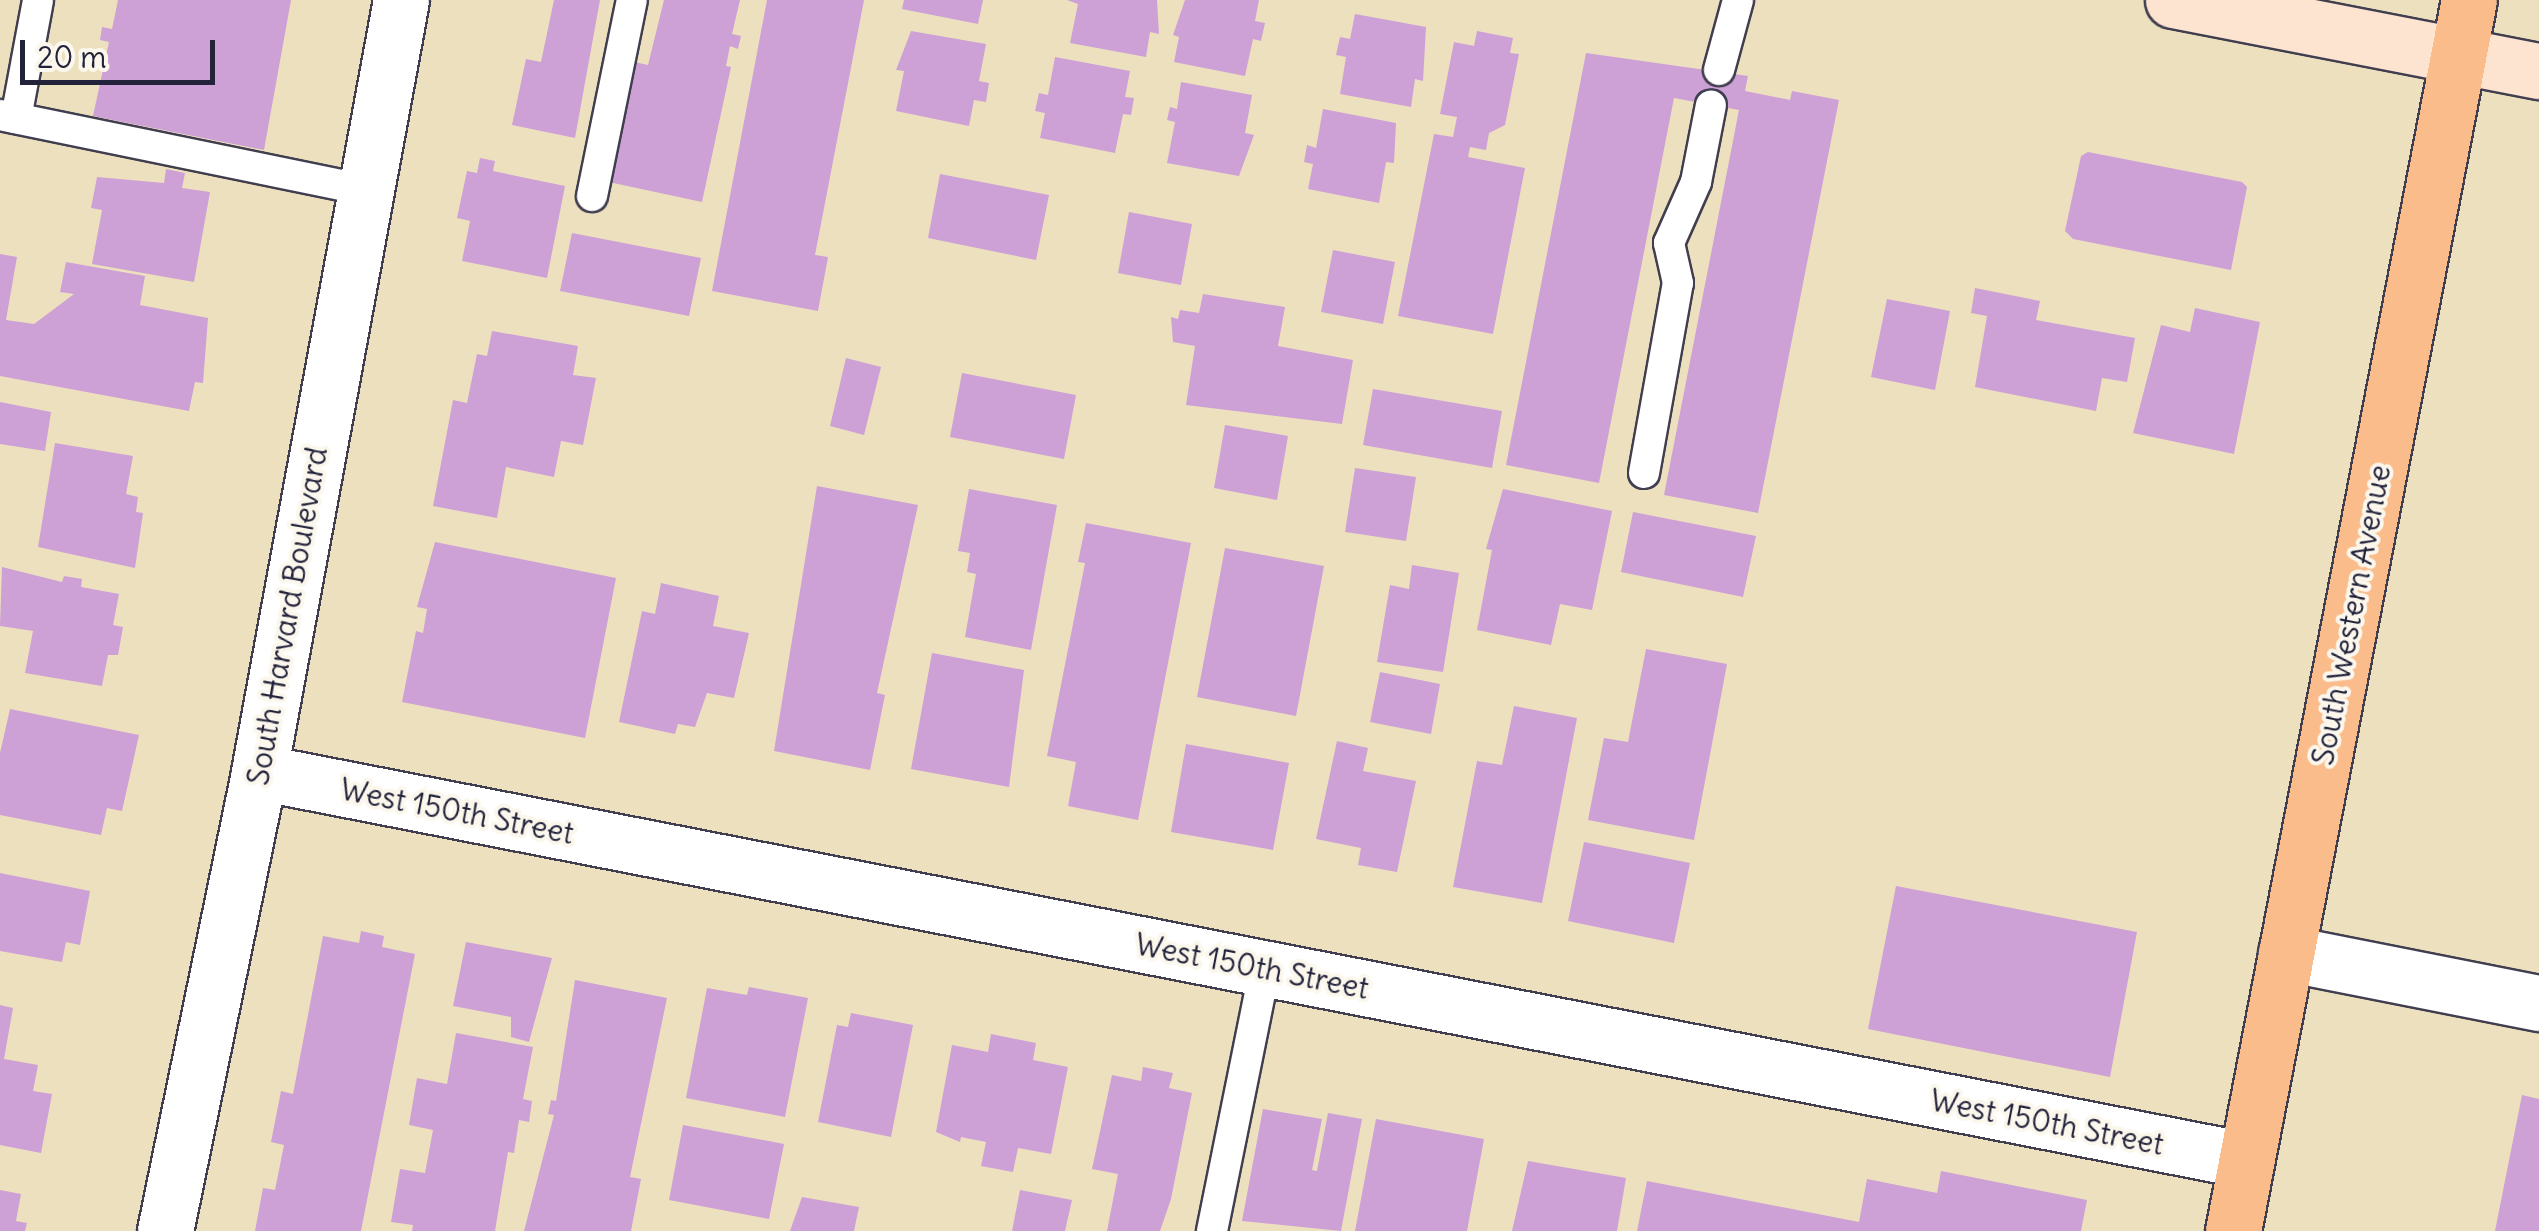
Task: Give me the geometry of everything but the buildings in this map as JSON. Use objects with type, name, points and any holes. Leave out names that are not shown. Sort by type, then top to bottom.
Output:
[{"type":"main road","points":[[2173,0],[2539,71]]},
{"type":"main road","name":"South Western Avenue","points":[[2233,1231],[2469,0]]},
{"type":"street","name":"South Harvard Boulevard","points":[[165,1231],[259,772],[401,0]]},
{"type":"street","name":"West 150th Street","points":[[259,772],[2246,1160]]},
{"type":"street","points":[[2286,953],[2539,1003]]},
{"type":"lane","points":[[38,0],[8,116],[366,190]]},
{"type":"lane","points":[[592,196],[632,0]]},
{"type":"lane","points":[[1719,70],[1738,0]]},
{"type":"lane","points":[[1644,473],[1678,283],[1669,243],[1696,182],[1710,105]]},
{"type":"lane","points":[[1212,1231],[1265,968]]}]
